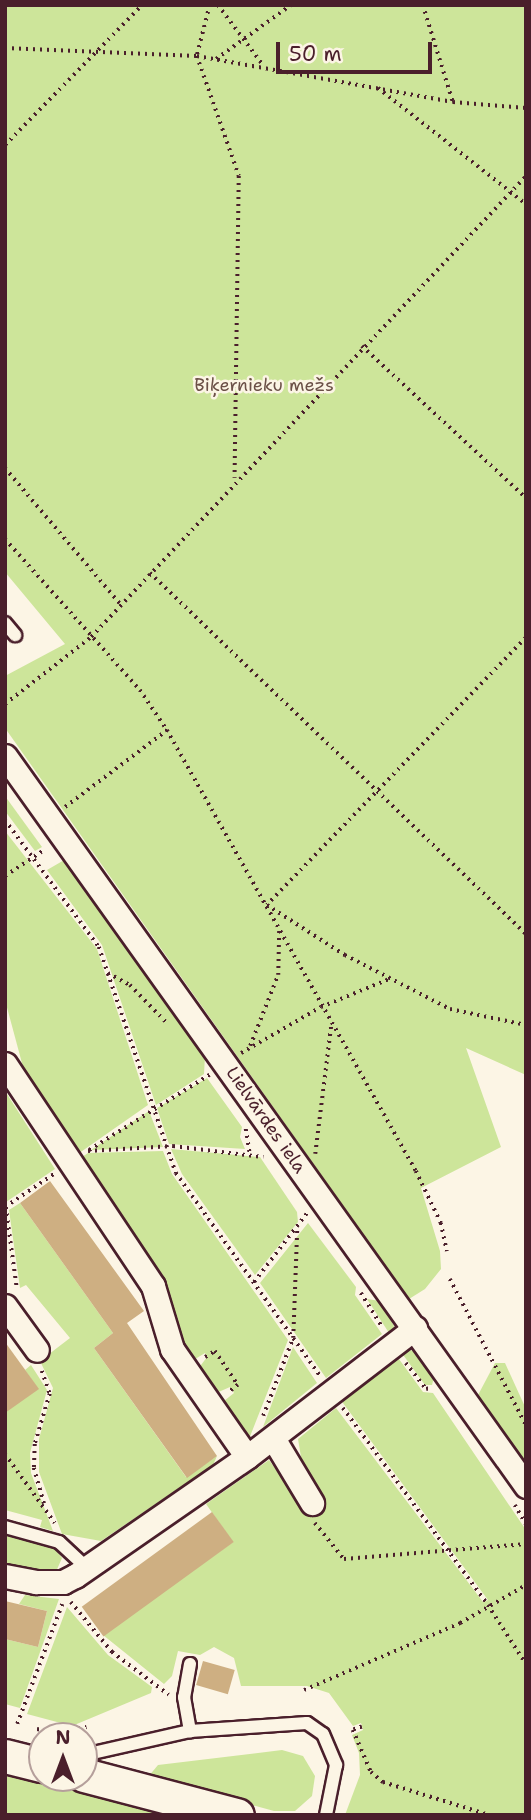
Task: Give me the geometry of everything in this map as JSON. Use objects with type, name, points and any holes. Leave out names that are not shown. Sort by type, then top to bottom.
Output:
[{"type":"main road","points":[[5,1756],[28,1762]]},
{"type":"main road","points":[[98,1779],[237,1815]]},
{"type":"street","name":"Lielvārdes iela","points":[[5,756],[526,1486]]},
{"type":"street","points":[[5,1064],[153,1286],[172,1349],[247,1457]]},
{"type":"street","points":[[7,1309],[37,1357]]},
{"type":"street","points":[[5,1576],[62,1582],[247,1457],[415,1328]]},
{"type":"street","points":[[272,1438],[312,1503]]},
{"type":"lane","points":[[5,623],[15,635]]},
{"type":"lane","points":[[5,1527],[59,1542],[86,1567]]},
{"type":"lane","points":[[190,1664],[184,1697],[190,1731]]},
{"type":"lane","points":[[98,1752],[190,1731],[307,1723],[323,1734],[336,1765],[326,1815]]},
{"type":"path","points":[[5,145],[142,5]]},
{"type":"path","points":[[210,5],[197,56],[239,176],[235,480]]},
{"type":"path","points":[[218,5],[263,65]]},
{"type":"path","points":[[216,59],[291,5]]},
{"type":"path","points":[[423,5],[453,102]]},
{"type":"path","points":[[5,48],[197,56],[263,65],[453,102],[526,108]]},
{"type":"path","points":[[376,87],[526,204]]},
{"type":"path","points":[[5,704],[91,637],[235,480],[526,176]]},
{"type":"path","points":[[362,346],[526,498]]},
{"type":"path","points":[[5,468],[121,605]]},
{"type":"path","points":[[5,539],[140,690],[167,730],[416,1171],[441,1223],[447,1251]]},
{"type":"path","points":[[150,573],[374,793],[526,934]]},
{"type":"path","points":[[267,905],[526,638]]},
{"type":"path","points":[[50,818],[167,730]]},
{"type":"path","points":[[5,821],[99,947],[176,1173],[332,1394],[488,1605],[526,1664]]},
{"type":"path","points":[[5,876],[47,848]]},
{"type":"path","points":[[267,905],[389,979],[450,1009],[526,1025]]},
{"type":"path","points":[[249,1048],[278,975],[279,927]]},
{"type":"path","points":[[108,973],[130,985],[172,1028]]},
{"type":"path","points":[[7,1309],[18,1291],[6,1207],[152,1107],[249,1048],[321,1007],[389,979]]},
{"type":"path","points":[[253,1283],[307,1215],[331,1024]]},
{"type":"path","points":[[88,1151],[167,1147],[261,1154]]},
{"type":"path","points":[[247,1457],[293,1338],[298,1228]]},
{"type":"path","points":[[450,1279],[526,1425]]},
{"type":"path","points":[[5,1454],[44,1504],[34,1468],[35,1444],[50,1394],[37,1357]]},
{"type":"path","points":[[312,1503],[309,1516],[344,1559],[526,1544]]},
{"type":"path","points":[[304,1690],[460,1623],[526,1585]]},
{"type":"path","points":[[17,1724],[64,1596],[112,1652],[173,1698]]},
{"type":"path","points":[[362,1727],[353,1730],[371,1772],[383,1782],[489,1815]]},
{"type":"green space","name":"Biķernieku mežs","points":[[5,5],[526,5],[526,1075],[466,1048],[501,1147],[421,1188],[440,1251],[441,1269],[425,1289],[409,1299],[5,728],[5,676],[65,644],[5,572]]},
{"type":"green space","points":[[5,796],[42,847],[35,851],[5,811]]},
{"type":"green space","points":[[5,831],[97,949],[148,1105],[75,1156],[26,1078],[5,1000]]},
{"type":"green space","points":[[66,859],[205,1056],[204,1074],[156,1105],[102,945],[47,870]]},
{"type":"green space","points":[[207,1078],[242,1127],[240,1137],[245,1149],[169,1144],[157,1108]]},
{"type":"green space","points":[[5,1091],[55,1169],[6,1202],[5,1202]]},
{"type":"green space","points":[[149,1111],[163,1147],[91,1150]]},
{"type":"green space","points":[[171,1149],[260,1157],[297,1212],[298,1222],[255,1275],[182,1174]]},
{"type":"green space","points":[[163,1151],[172,1174],[288,1340],[249,1439],[224,1401],[234,1393],[230,1387],[214,1394],[198,1369],[207,1357],[205,1353],[192,1361],[176,1323],[79,1159],[88,1153]]},
{"type":"green space","points":[[20,1203],[113,1333],[94,1348],[186,1477],[217,1456],[213,1465],[101,1541],[62,1534],[39,1472],[39,1439],[53,1388],[40,1361],[70,1338],[26,1285],[20,1288],[9,1210]]},
{"type":"green space","points":[[308,1223],[356,1287],[355,1295],[382,1334],[326,1378],[260,1283]]},
{"type":"green space","points":[[367,1299],[380,1301],[394,1326],[391,1336]]},
{"type":"green space","points":[[293,1347],[317,1383],[263,1427]]},
{"type":"green space","points":[[407,1349],[416,1352],[434,1377],[432,1385],[425,1385],[401,1352]]},
{"type":"green space","points":[[396,1355],[423,1392],[433,1393],[526,1530],[526,1815],[345,1815],[360,1775],[359,1753],[352,1735],[363,1730],[361,1723],[353,1726],[329,1693],[307,1686],[241,1686],[234,1658],[214,1647],[200,1655],[178,1651],[172,1676],[164,1684],[103,1635],[233,1542],[206,1504],[269,1460],[303,1508],[321,1495],[301,1457],[298,1439],[336,1408],[483,1602],[488,1600],[341,1398]]},
{"type":"green space","points":[[495,1363],[505,1363],[526,1409],[526,1466],[478,1395]]},
{"type":"green space","points":[[31,1365],[47,1390],[30,1453],[31,1473],[53,1531],[40,1527],[42,1520],[5,1510],[5,1406],[38,1389],[25,1370]]},
{"type":"green space","points":[[5,1531],[53,1546],[62,1558],[55,1574],[5,1567]]},
{"type":"green space","points":[[25,1595],[59,1599],[20,1708],[5,1704],[5,1639],[38,1647],[47,1611],[19,1604]]},
{"type":"green space","points":[[67,1607],[108,1655],[152,1687],[151,1693],[82,1722],[57,1722],[27,1714]]},
{"type":"green space","points":[[282,1750],[303,1756],[315,1776],[312,1796],[295,1811],[274,1811],[148,1777],[158,1765]]},
{"type":"green space","points":[[5,1772],[28,1778],[28,1792],[83,1792],[173,1815],[5,1815]]},
{"type":"building","points":[[50,1181],[144,1311],[127,1323],[217,1456],[187,1478],[94,1348],[113,1333],[20,1203]]},
{"type":"building","points":[[5,1342],[39,1389],[5,1413]]},
{"type":"building","points":[[212,1512],[234,1542],[103,1637],[82,1607]]},
{"type":"building","points":[[5,1601],[47,1611],[38,1647],[5,1639]]},
{"type":"building","points":[[203,1661],[235,1670],[228,1694],[196,1685]]}]
